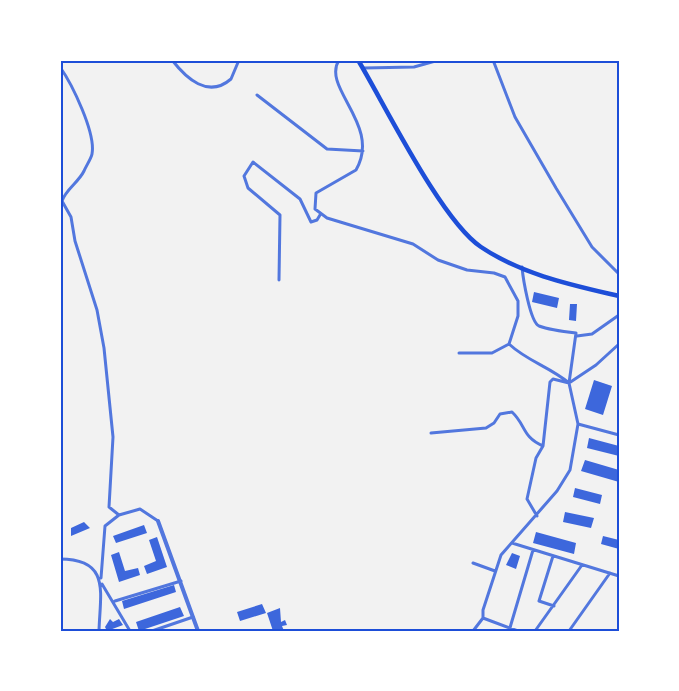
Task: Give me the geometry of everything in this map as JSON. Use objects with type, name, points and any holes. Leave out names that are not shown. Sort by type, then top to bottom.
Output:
[{"type":"main road","points":[[358,60],[453,219],[480,246],[562,284],[619,296]]},
{"type":"street","points":[[172,60],[191,81],[198,85],[212,87],[231,79],[239,60]]},
{"type":"street","points":[[339,60],[334,67],[337,83],[361,129],[363,151],[356,170],[316,193],[315,209],[320,215],[413,244],[438,260],[467,270],[494,273],[505,278],[518,301],[518,316],[509,344],[492,353],[459,353]]},
{"type":"street","points":[[363,69],[414,67],[439,60]]},
{"type":"street","points":[[493,60],[515,117],[556,188],[592,247],[619,274]]},
{"type":"street","points":[[60,67],[74,89],[83,118],[88,124],[92,143],[92,154],[84,171],[62,201],[71,217],[75,241],[97,310],[105,348],[113,437],[109,507],[118,514]]},
{"type":"street","points":[[257,95],[327,148],[363,151]]},
{"type":"street","points":[[279,280],[280,215],[248,188],[244,176],[253,162],[300,199],[311,222],[317,220],[320,215]]},
{"type":"street","points":[[522,267],[525,289],[535,323],[540,327],[576,333],[577,336],[592,334],[619,315]]},
{"type":"street","points":[[473,631],[483,618],[483,610],[501,555],[537,516],[570,470],[578,424],[569,384],[577,336]]},
{"type":"street","points":[[509,344],[523,357],[557,373],[569,384]]},
{"type":"street","points":[[569,384],[596,365],[619,344]]},
{"type":"street","points":[[537,516],[527,499],[536,459],[543,446],[549,382],[553,379],[569,384]]},
{"type":"street","points":[[431,433],[486,428],[494,423],[500,414],[512,412],[518,418],[530,440],[543,446]]},
{"type":"street","points":[[578,424],[619,435]]},
{"type":"street","points":[[99,631],[105,526],[118,514],[140,509],[158,521],[198,631]]},
{"type":"street","points":[[512,543],[619,576]]},
{"type":"street","points":[[509,630],[533,550]]},
{"type":"street","points":[[553,556],[539,600],[554,606]]},
{"type":"street","points":[[60,559],[74,559],[91,565],[115,602],[130,631]]},
{"type":"street","points":[[473,562],[495,571]]},
{"type":"street","points":[[535,631],[582,565]]},
{"type":"street","points":[[569,631],[610,573]]},
{"type":"street","points":[[115,602],[181,581]]},
{"type":"street","points":[[152,631],[193,617]]},
{"type":"street","points":[[483,618],[509,630],[518,631]]},
{"type":"building","points":[[534,292],[559,298],[557,308],[532,302]]},
{"type":"building","points":[[570,304],[577,304],[576,321],[569,320]]},
{"type":"building","points":[[594,380],[612,386],[603,415],[585,409]]},
{"type":"building","points":[[589,438],[619,446],[619,456],[587,448]]},
{"type":"building","points":[[585,460],[619,470],[619,482],[581,471]]},
{"type":"building","points":[[575,488],[602,495],[600,504],[573,497]]},
{"type":"building","points":[[565,512],[594,518],[591,528],[563,522]]},
{"type":"building","points":[[84,522],[90,528],[71,536],[71,528]]},
{"type":"building","points":[[144,525],[147,533],[116,543],[113,536]]},
{"type":"building","points":[[536,532],[576,543],[574,554],[533,543]]},
{"type":"building","points":[[603,536],[619,540],[619,549],[601,544]]},
{"type":"building","points":[[157,537],[167,567],[147,574],[144,566],[156,561],[149,540]]},
{"type":"building","points":[[119,552],[125,571],[138,568],[140,575],[119,582],[111,555]]},
{"type":"building","points":[[512,553],[520,556],[516,569],[506,565]]},
{"type":"building","points":[[174,585],[176,592],[124,609],[122,601]]},
{"type":"building","points":[[262,604],[266,613],[240,621],[237,612]]},
{"type":"building","points":[[180,607],[184,616],[139,631],[136,622]]},
{"type":"building","points":[[280,608],[281,622],[285,620],[287,625],[282,626],[284,631],[273,631],[267,613]]},
{"type":"building","points":[[110,619],[113,622],[119,619],[123,625],[107,631],[105,627]]}]
